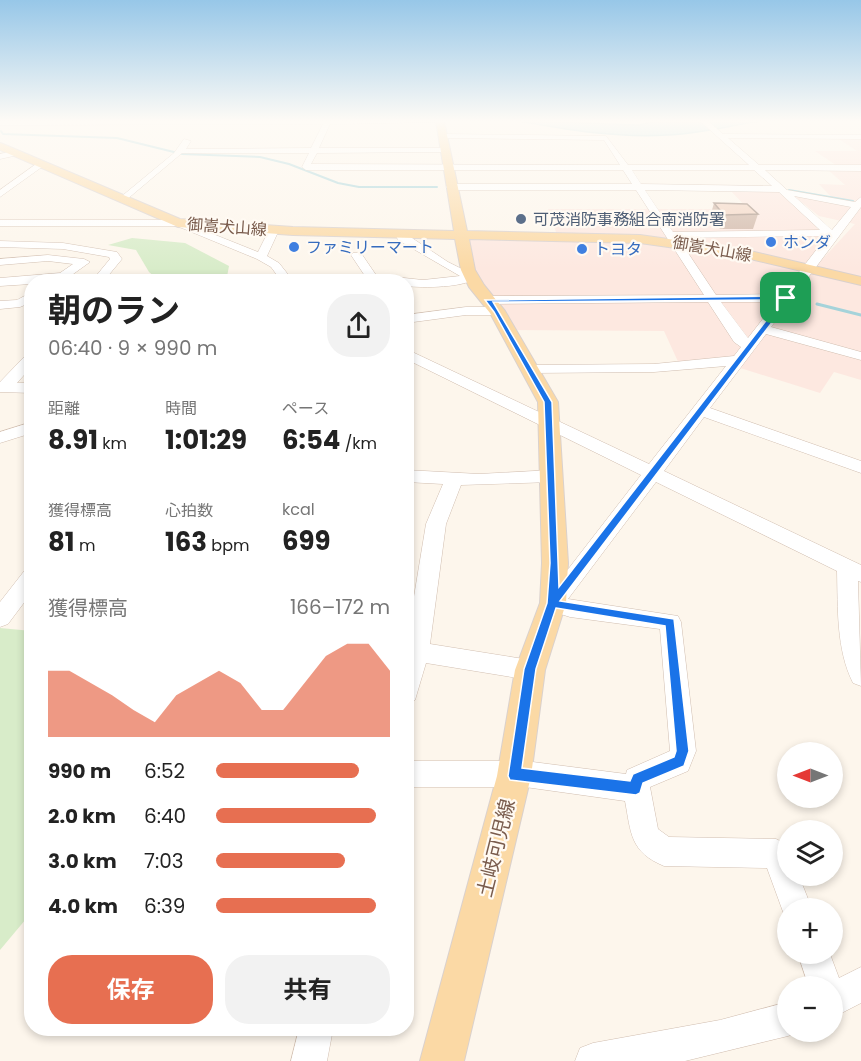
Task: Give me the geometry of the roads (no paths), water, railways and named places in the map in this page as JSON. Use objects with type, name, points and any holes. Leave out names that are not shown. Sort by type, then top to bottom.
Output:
[{"type":"main road","name":"御嵩犬山線","points":[[58,171],[178,223],[274,230],[673,239],[861,281]]},
{"type":"main road","name":"土岐可児線","points":[[442,1061],[514,776],[530,669],[553,603],[555,563],[548,402],[492,305],[472,277],[448,171]]},
{"type":"main road","points":[[211,236],[248,228]]},
{"type":"street","points":[[0,194],[32,171]]},
{"type":"street","points":[[125,198],[158,171]]},
{"type":"street","points":[[628,171],[739,339],[750,346]]},
{"type":"street","points":[[761,171],[814,218],[841,229]]},
{"type":"street","points":[[0,180],[18,180]]},
{"type":"street","points":[[451,187],[745,187],[859,203],[553,603],[570,608],[670,622],[682,751],[679,762],[637,779],[636,789],[646,837],[664,851],[776,854],[793,898]]},
{"type":"street","points":[[0,223],[178,223],[261,257],[275,266],[282,274]]},
{"type":"street","points":[[673,239],[841,229]]},
{"type":"street","points":[[261,257],[274,230]]},
{"type":"street","points":[[400,233],[402,238],[444,264],[472,277]]},
{"type":"street","points":[[0,244],[63,246],[113,254],[116,259],[104,274]]},
{"type":"street","points":[[48,258],[63,246]]},
{"type":"street","points":[[357,255],[369,274]]},
{"type":"street","points":[[0,262],[48,258],[84,262],[66,274]]},
{"type":"street","points":[[414,284],[437,284],[472,277]]},
{"type":"street","points":[[0,282],[24,281]]},
{"type":"street","points":[[414,318],[492,305],[786,298]]},
{"type":"street","points":[[0,305],[24,301]]},
{"type":"street","points":[[763,328],[861,356]]},
{"type":"street","points":[[414,357],[854,570],[850,631],[861,676]]},
{"type":"street","points":[[530,369],[654,368],[739,360]]},
{"type":"street","points":[[3,387],[24,365]]},
{"type":"street","points":[[3,387],[24,388]]},
{"type":"street","points":[[700,410],[861,466]]},
{"type":"street","points":[[0,438],[24,430]]},
{"type":"street","points":[[414,477],[453,481],[503,481],[552,476]]},
{"type":"street","points":[[414,663],[436,524],[453,481]]},
{"type":"street","points":[[0,618],[24,586]]},
{"type":"street","points":[[417,652],[530,669]]},
{"type":"street","points":[[414,774],[514,776],[525,774],[636,789]]},
{"type":"street","points":[[843,995],[861,984]]},
{"type":"street","points":[[593,1061],[720,1037],[777,1022]]},
{"type":"street","points":[[309,1061],[314,1036]]},
{"type":"waterway","points":[[306,171],[338,183],[359,187],[437,187]]},
{"type":"waterway","points":[[789,190],[853,201]]},
{"type":"waterway","points":[[817,304],[861,315]]},
{"type":"place","name":"可茂消防事務組合南消防署","points":[[521,219]]},
{"type":"place","name":"ホンダ","points":[[771,242]]},
{"type":"place","name":"ファミリーマート","points":[[294,247]]},
{"type":"place","name":"トヨタ","points":[[582,249]]}]
